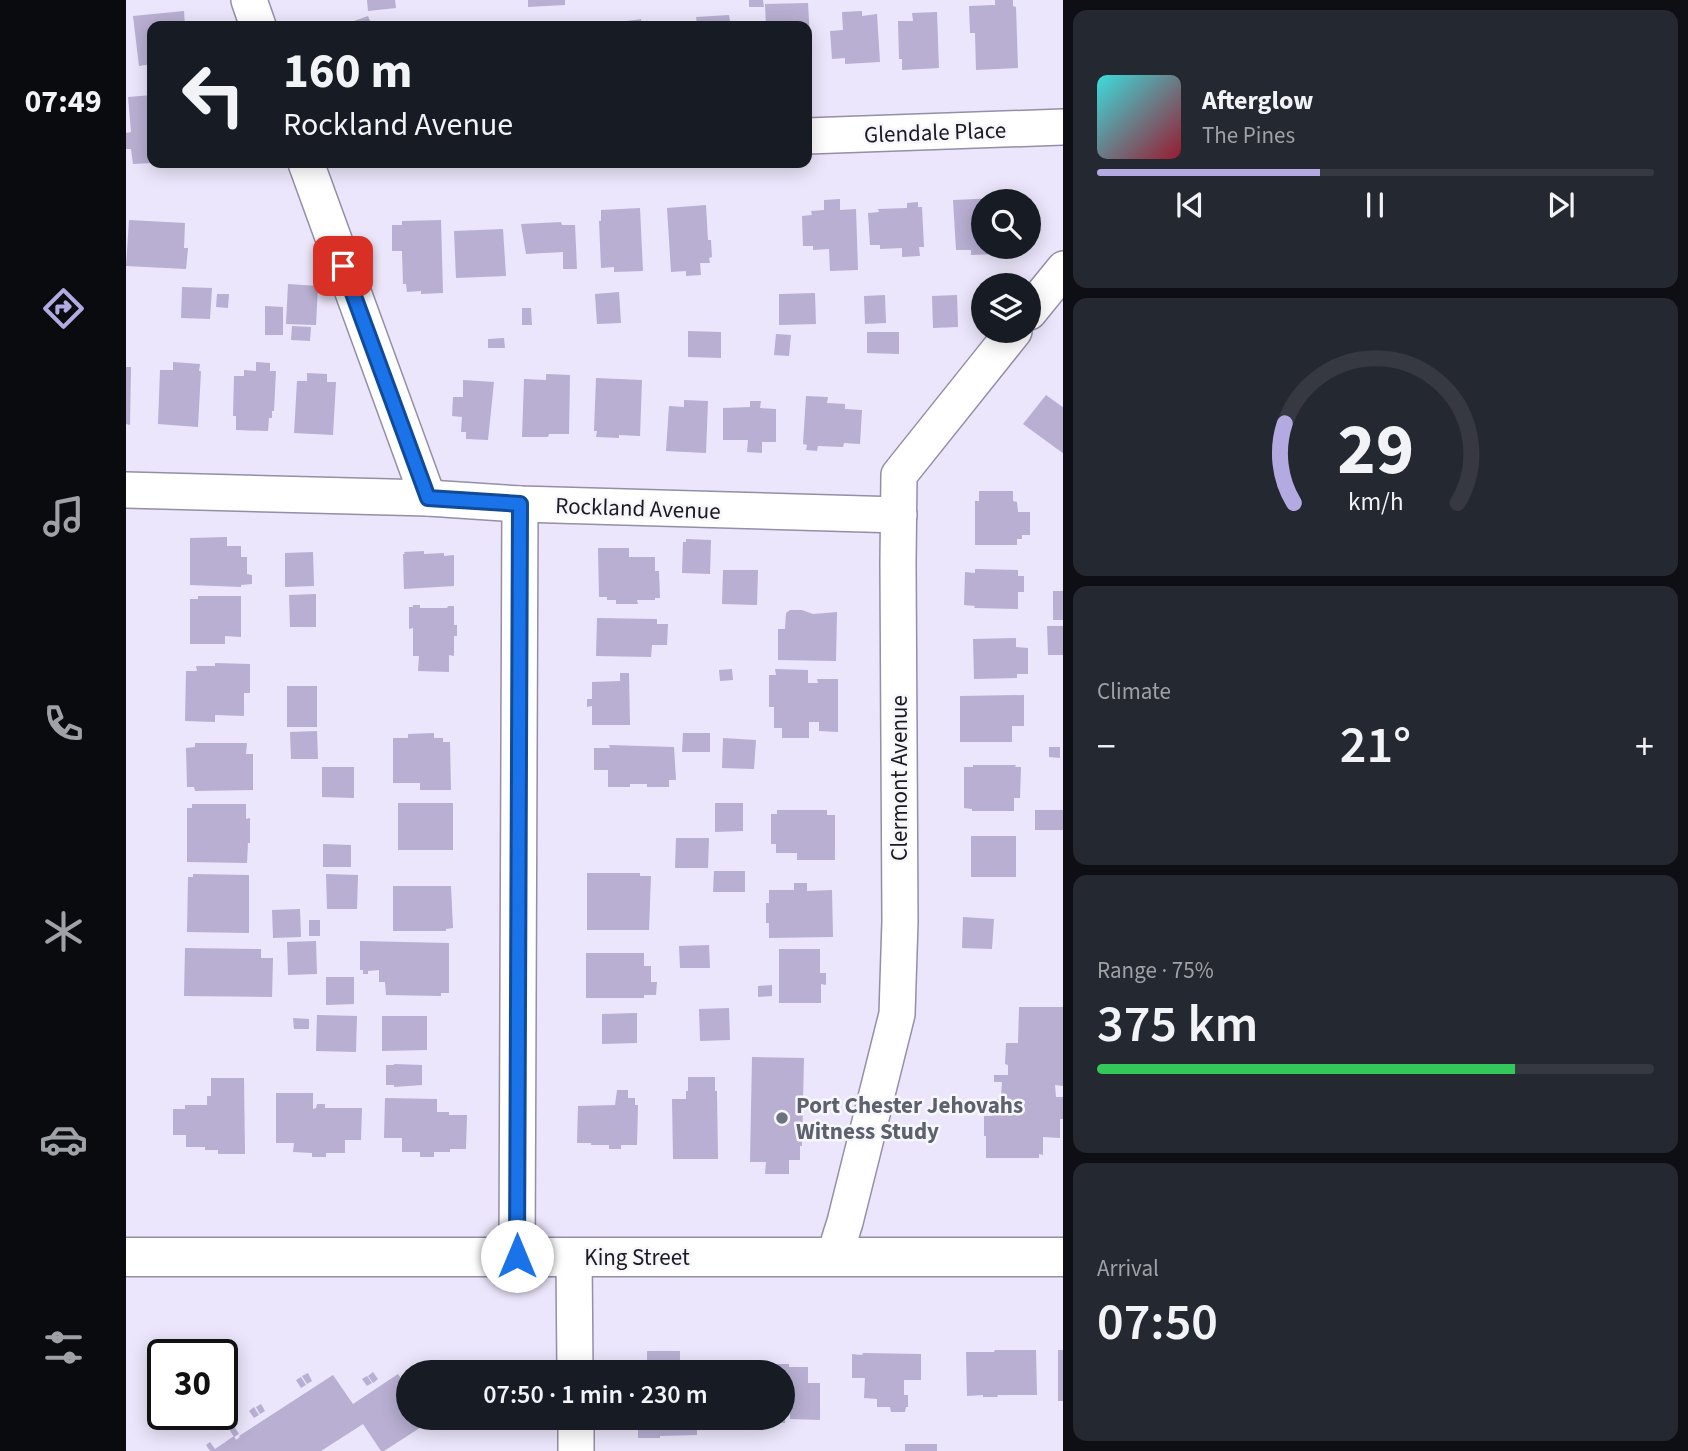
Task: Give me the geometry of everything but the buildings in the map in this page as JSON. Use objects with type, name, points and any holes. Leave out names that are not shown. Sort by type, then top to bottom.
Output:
[{"type":"main road","name":"King Street","points":[[126,1257],[1063,1256]]},
{"type":"street","points":[[249,0],[256,21]]},
{"type":"street","name":"Glendale Place","points":[[812,136],[1063,127]]},
{"type":"street","points":[[308,168],[428,498]]},
{"type":"street","points":[[1041,297],[1063,270]]},
{"type":"street","name":"Clermont Avenue","points":[[834,1257],[897,1014],[900,921],[899,475],[1004,343]]},
{"type":"street","name":"Rockland Avenue","points":[[126,490],[899,515]]},
{"type":"street","points":[[517,1256],[520,504]]},
{"type":"street","points":[[573,1257],[575,1360]]},
{"type":"street","points":[[576,1430],[576,1451]]},
{"type":"place","name":"Port Chester Jehovahs Witness Study","points":[[782,1118]]},
{"type":"route","points":[[343,266],[428,498],[520,504],[517,1256]]}]
